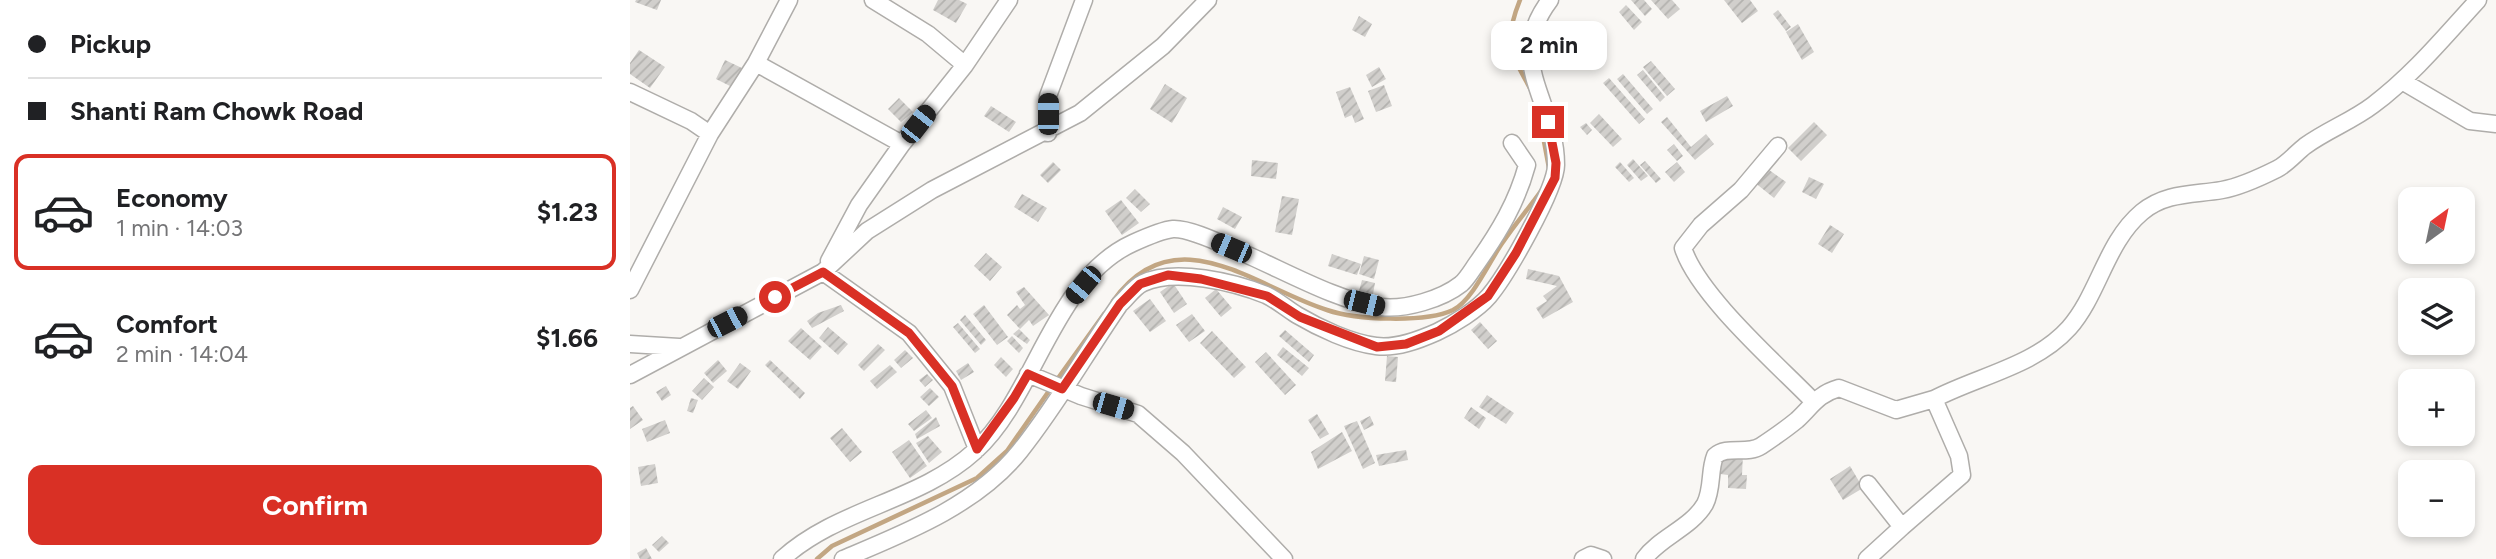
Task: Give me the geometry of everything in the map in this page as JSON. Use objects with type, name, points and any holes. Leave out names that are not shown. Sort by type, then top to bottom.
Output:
[{"type":"street","points":[[630,290],[710,134],[756,63],[789,0]]},
{"type":"street","points":[[873,0],[928,34],[965,65]]},
{"type":"street","points":[[823,272],[859,205],[902,144],[965,65],[1009,0]]},
{"type":"street","points":[[1048,132],[1048,96],[1084,0]]},
{"type":"street","points":[[630,375],[823,272],[867,231],[932,190],[1080,113],[1163,46],[1208,0]]},
{"type":"street","points":[[843,559],[923,525],[986,483],[1019,453],[1060,388],[1120,304],[1140,284],[1168,275],[1201,279],[1267,296],[1300,317],[1377,347],[1406,344],[1439,331],[1488,296],[1516,253],[1555,178],[1554,144],[1528,57],[1532,32],[1550,0]]},
{"type":"street","points":[[1644,559],[1656,543],[1700,510],[1711,489],[1713,458],[1718,453],[1752,450],[1761,446],[1797,419],[1820,395],[1839,388],[1896,410],[1934,399],[2028,358],[2068,329],[2081,312],[2104,264],[2126,230],[2143,211],[2168,198],[2196,191],[2222,190],[2278,168],[2305,146],[2371,107],[2403,81],[2478,0]]},
{"type":"street","points":[[756,63],[902,144]]},
{"type":"street","points":[[2403,81],[2470,121],[2496,124]]},
{"type":"street","points":[[630,92],[691,121],[710,134]]},
{"type":"street","points":[[782,559],[840,519],[895,500],[953,469],[977,449],[1014,398],[1033,377],[1069,301],[1096,270],[1131,244],[1174,229],[1208,239],[1346,298],[1382,307],[1429,300],[1462,284],[1501,229],[1520,189],[1527,165],[1512,143]]},
{"type":"street","points":[[1778,146],[1741,190],[1701,225],[1683,248],[1689,267],[1714,298],[1812,401]]},
{"type":"street","points":[[823,272],[909,333],[952,386],[977,449]]},
{"type":"street","points":[[630,344],[679,347]]},
{"type":"street","points":[[1033,377],[1138,414],[1175,445],[1284,559]]},
{"type":"street","points":[[1867,559],[1962,475],[1959,456],[1934,399]]},
{"type":"street","points":[[1868,484],[1902,527]]},
{"type":"street","points":[[1583,559],[1591,555],[1603,559]]},
{"type":"building","points":[[661,0],[657,10],[635,2]]},
{"type":"building","points":[[938,0],[959,0],[967,4],[956,23],[933,10]]},
{"type":"building","points":[[1631,0],[1644,0],[1652,9],[1645,16]]},
{"type":"building","points":[[1651,0],[1672,0],[1680,9],[1668,19]]},
{"type":"building","points":[[1724,0],[1750,0],[1758,11],[1742,23]]},
{"type":"building","points":[[1626,5],[1642,22],[1634,30],[1619,12]]},
{"type":"building","points":[[1778,10],[1791,27],[1786,31],[1773,14]]},
{"type":"building","points":[[1359,16],[1372,24],[1365,37],[1352,30]]},
{"type":"building","points":[[1798,24],[1814,52],[1802,60],[1786,32]]},
{"type":"building","points":[[639,50],[665,67],[650,88],[630,74],[630,63]]},
{"type":"building","points":[[725,60],[744,69],[734,88],[716,79]]},
{"type":"building","points":[[1651,61],[1675,89],[1667,96],[1643,67]]},
{"type":"building","points":[[1379,67],[1386,79],[1372,87],[1366,75]]},
{"type":"building","points":[[1643,70],[1665,97],[1660,102],[1637,75]]},
{"type":"building","points":[[1623,74],[1653,109],[1647,114],[1617,79]]},
{"type":"building","points":[[1609,78],[1645,119],[1639,124],[1603,83]]},
{"type":"building","points":[[1165,84],[1187,98],[1172,123],[1150,109]]},
{"type":"building","points":[[1384,85],[1392,106],[1376,112],[1368,91]]},
{"type":"building","points":[[1350,87],[1364,119],[1355,123],[1352,115],[1345,118],[1336,92]]},
{"type":"building","points":[[1727,96],[1733,106],[1706,122],[1700,111]]},
{"type":"building","points":[[899,98],[913,112],[901,122],[888,109]]},
{"type":"building","points":[[991,106],[1016,122],[1009,132],[984,116]]},
{"type":"building","points":[[1599,114],[1622,139],[1613,147],[1590,123]]},
{"type":"building","points":[[1667,117],[1691,147],[1706,134],[1714,144],[1695,160],[1661,122]]},
{"type":"building","points":[[1814,122],[1827,135],[1801,161],[1788,148]]},
{"type":"building","points":[[1586,123],[1592,130],[1587,135],[1580,127]]},
{"type":"building","points":[[1674,144],[1683,156],[1677,161],[1667,150]]},
{"type":"building","points":[[1633,159],[1648,176],[1641,181],[1627,165]]},
{"type":"building","points":[[1252,160],[1278,163],[1276,179],[1251,176]]},
{"type":"building","points":[[1645,161],[1661,179],[1656,183],[1640,165]]},
{"type":"building","points":[[1053,162],[1061,170],[1048,183],[1040,175]]},
{"type":"building","points":[[1620,162],[1634,178],[1629,182],[1615,167]]},
{"type":"building","points":[[1677,162],[1685,172],[1674,182],[1665,172]]},
{"type":"building","points":[[1765,167],[1786,182],[1774,198],[1754,182]]},
{"type":"building","points":[[1809,177],[1824,184],[1816,199],[1802,192]]},
{"type":"building","points":[[1135,189],[1150,204],[1141,212],[1126,198]]},
{"type":"building","points":[[1022,194],[1047,208],[1038,222],[1014,207]]},
{"type":"building","points":[[1282,196],[1299,199],[1292,235],[1275,232]]},
{"type":"building","points":[[1121,200],[1139,223],[1122,235],[1105,211]]},
{"type":"building","points":[[1223,207],[1242,217],[1235,229],[1217,219]]},
{"type":"building","points":[[1830,225],[1844,234],[1832,253],[1818,244]]},
{"type":"building","points":[[986,253],[1002,267],[990,281],[974,266]]},
{"type":"building","points":[[1332,254],[1361,264],[1357,275],[1328,266]]},
{"type":"building","points":[[1364,256],[1379,260],[1374,279],[1359,274]]},
{"type":"building","points":[[1528,269],[1559,276],[1573,302],[1543,319],[1536,308],[1547,301],[1543,296],[1557,286],[1526,279]]},
{"type":"building","points":[[1362,280],[1375,283],[1373,294],[1359,291]]},
{"type":"building","points":[[1173,283],[1187,304],[1174,313],[1160,292]]},
{"type":"building","points":[[1024,287],[1049,315],[1033,326],[1029,320],[1020,329],[1007,315],[1017,305],[1020,309],[1025,305],[1016,292]]},
{"type":"building","points":[[1216,289],[1232,308],[1221,317],[1205,298]]},
{"type":"building","points":[[1150,299],[1166,321],[1150,332],[1133,311]]},
{"type":"building","points":[[841,305],[844,311],[812,328],[807,321],[818,313]]},
{"type":"building","points":[[984,305],[1008,337],[997,345],[973,314]]},
{"type":"building","points":[[1192,314],[1205,331],[1189,342],[1176,325]]},
{"type":"building","points":[[965,315],[986,340],[981,345],[960,320]]},
{"type":"building","points":[[1480,322],[1497,341],[1488,349],[1471,330]]},
{"type":"building","points":[[958,323],[980,349],[975,353],[953,327]]},
{"type":"building","points":[[828,327],[848,344],[838,355],[819,338]]},
{"type":"building","points":[[801,328],[822,347],[810,360],[788,341]]},
{"type":"building","points":[[1019,329],[1030,340],[1027,344],[1013,334]]},
{"type":"building","points":[[1285,330],[1314,355],[1309,362],[1279,336]]},
{"type":"building","points":[[1212,331],[1246,367],[1234,378],[1200,343]]},
{"type":"building","points":[[1012,336],[1023,348],[1019,353],[1007,341]]},
{"type":"building","points":[[878,344],[885,350],[864,371],[858,365]]},
{"type":"building","points":[[1283,347],[1309,368],[1302,376],[1277,355]]},
{"type":"building","points":[[905,350],[913,358],[901,368],[894,360]]},
{"type":"building","points":[[1266,352],[1296,385],[1285,395],[1255,362]]},
{"type":"building","points":[[1387,356],[1398,357],[1396,382],[1385,381]]},
{"type":"building","points":[[1001,357],[1013,369],[1006,377],[994,365]]},
{"type":"building","points":[[718,360],[727,371],[713,383],[704,373]]},
{"type":"building","points":[[770,360],[805,393],[800,399],[765,365]]},
{"type":"building","points":[[740,363],[751,371],[738,389],[727,381]]},
{"type":"building","points":[[968,363],[974,372],[961,380],[956,371]]},
{"type":"building","points":[[890,365],[897,372],[877,389],[870,381]]},
{"type":"building","points":[[927,374],[933,380],[925,387],[919,380]]},
{"type":"building","points":[[704,378],[714,387],[702,400],[692,391]]},
{"type":"building","points":[[666,386],[671,395],[662,401],[656,392]]},
{"type":"building","points":[[930,388],[939,397],[929,406],[920,397]]},
{"type":"building","points":[[1487,395],[1514,413],[1506,424],[1479,407]]},
{"type":"building","points":[[691,398],[698,400],[693,413],[687,411]]},
{"type":"building","points":[[633,406],[643,420],[630,429],[630,408]]},
{"type":"building","points":[[1471,407],[1486,418],[1479,429],[1464,418]]},
{"type":"building","points":[[926,410],[932,418],[914,431],[908,424]]},
{"type":"building","points":[[1317,414],[1329,434],[1320,439],[1308,420]]},
{"type":"building","points":[[1370,416],[1374,425],[1364,430],[1360,421]]},
{"type":"building","points":[[936,417],[940,426],[917,439],[915,434]]},
{"type":"building","points":[[665,420],[670,433],[647,442],[642,429]]},
{"type":"building","points":[[1357,421],[1375,463],[1363,469],[1344,426]]},
{"type":"building","points":[[842,428],[862,452],[850,462],[830,438]]},
{"type":"building","points":[[1342,432],[1352,451],[1318,469],[1311,452]]},
{"type":"building","points":[[928,436],[942,452],[929,463],[916,443]]},
{"type":"building","points":[[909,440],[927,466],[910,478],[892,452]]},
{"type":"building","points":[[1406,450],[1408,460],[1379,466],[1376,455]]},
{"type":"building","points":[[1720,454],[1743,454],[1742,475],[1747,475],[1746,489],[1728,488],[1728,475],[1720,474]]},
{"type":"building","points":[[655,464],[658,483],[641,486],[638,467]]},
{"type":"building","points":[[1850,466],[1863,488],[1843,500],[1830,479]]},
{"type":"building","points":[[662,536],[669,543],[659,552],[652,545]]},
{"type":"building","points":[[646,548],[652,559],[640,559],[637,553]]},
{"type":"waterway","points":[[1520,0],[1512,26],[1511,46],[1531,90]]},
{"type":"waterway","points":[[1539,115],[1549,168]]},
{"type":"waterway","points":[[1113,301],[1137,275],[1162,262],[1189,260],[1216,264],[1340,313],[1390,319],[1441,314],[1453,310],[1467,298],[1508,235],[1541,191]]},
{"type":"waterway","points":[[1056,381],[1104,314]]},
{"type":"waterway","points":[[817,559],[832,546],[977,478],[1007,451],[1051,388]]},
{"type":"route","points":[[775,297],[823,272],[909,333],[952,386],[977,449],[1028,374],[1062,389],[1120,304],[1140,284],[1168,275],[1201,279],[1267,296],[1300,317],[1352,340],[1377,347],[1406,344],[1439,331],[1488,296],[1516,253],[1555,178],[1554,144],[1548,122]]}]
